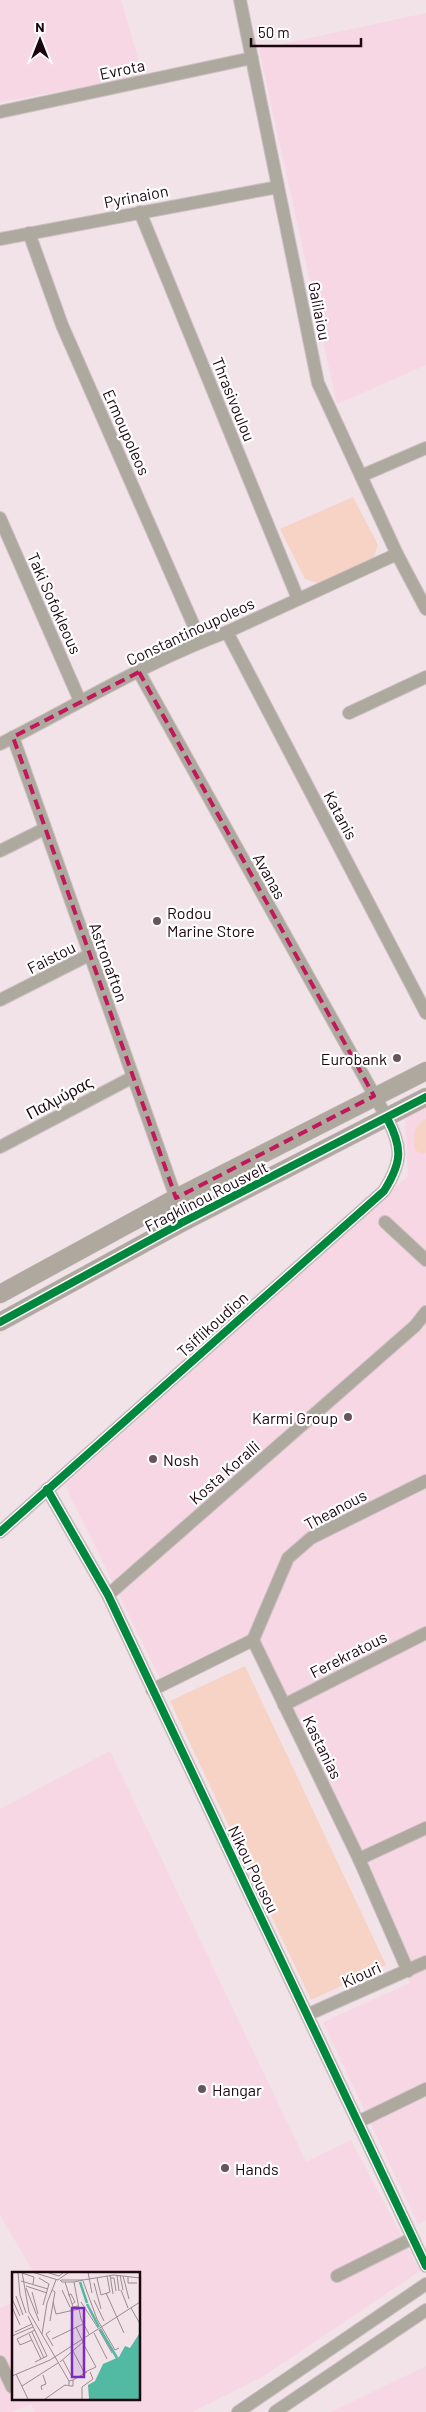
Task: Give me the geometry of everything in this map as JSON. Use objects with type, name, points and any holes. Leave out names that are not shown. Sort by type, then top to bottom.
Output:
[{"type":"main road","name":"Fragklinou Rousvelt","points":[[0,1294],[176,1198],[426,1071]]},
{"type":"main road","name":"Fragklinou Rousvelt","points":[[0,1322],[183,1222],[426,1097]]},
{"type":"street","name":"Galilaiou","points":[[240,0],[318,383],[397,554],[426,609]]},
{"type":"street","name":"Evrota","points":[[0,112],[252,58]]},
{"type":"street","name":"Pyrinaion","points":[[0,239],[278,187]]},
{"type":"street","name":"Thrasivoulou","points":[[140,212],[298,599]]},
{"type":"street","name":"Ermoupoleos","points":[[29,233],[62,325],[201,642]]},
{"type":"street","points":[[361,476],[426,448]]},
{"type":"street","name":"Taki Sofokleous","points":[[0,518],[80,701]]},
{"type":"street","name":"Constantinoupoleos","points":[[0,744],[80,701],[201,642],[227,632],[397,554]]},
{"type":"street","name":"Katanis","points":[[227,632],[426,1013]]},
{"type":"street","name":"Avanas","points":[[139,672],[374,1096]]},
{"type":"street","points":[[349,713],[426,677]]},
{"type":"street","name":"Astronafton","points":[[13,737],[176,1198]]},
{"type":"street","points":[[0,852],[44,829]]},
{"type":"street","name":"Faistou","points":[[0,1000],[90,955]]},
{"type":"street","name":"Παλμύρας","points":[[0,1147],[133,1077]]},
{"type":"street","name":"Tsiflikoudion","points":[[0,1532],[384,1191],[394,1175],[400,1157],[397,1137],[374,1096]]},
{"type":"street","points":[[385,1222],[426,1260]]},
{"type":"street","name":"Kosta Koralli","points":[[108,1595],[415,1326],[426,1312]]},
{"type":"street","name":"Theanous","points":[[253,1640],[288,1558],[311,1538],[426,1481]]},
{"type":"street","name":"Nikou Pousou","points":[[47,1489],[108,1595],[308,2014],[411,2239],[426,2266]]},
{"type":"street","name":"Ferekratous","points":[[284,1705],[426,1633]]},
{"type":"street","points":[[152,1690],[253,1640]]},
{"type":"street","name":"Kastanias","points":[[253,1640],[359,1859],[408,1971]]},
{"type":"street","points":[[359,1859],[426,1828]]},
{"type":"street","name":"Kiouri","points":[[308,2014],[426,1962]]},
{"type":"street","points":[[358,2122],[426,2089]]},
{"type":"street","points":[[337,2276],[411,2239]]},
{"type":"street","points":[[238,2412],[426,2284]]},
{"type":"street","points":[[275,2412],[426,2310]]},
{"type":"street","points":[[0,2362],[12,2387]]},
{"type":"highlighted area","points":[[139,672],[374,1096],[176,1198],[13,737]]},
{"type":"shaded area","points":[[0,0],[121,0],[143,76],[0,102]]},
{"type":"shaded area","points":[[426,13],[426,365],[337,404],[259,49]]},
{"type":"shaded area","points":[[353,497],[378,545],[373,560],[320,584],[305,579],[280,529]]},
{"type":"shaded area","points":[[426,1108],[426,2220],[418,2224],[323,2022],[410,1983],[247,1635],[160,1678],[65,1485],[408,1176],[405,1119]]},
{"type":"shaded area","points":[[426,1119],[426,1153],[422,1154],[415,1150],[415,1132],[418,1125]]},
{"type":"shaded area","points":[[245,1666],[386,1965],[311,2000],[170,1701]]},
{"type":"shaded area","points":[[110,1751],[306,2162],[351,2140],[420,2271],[262,2377],[192,2412],[35,2412],[31,2404],[11,2412],[0,2412],[0,2308],[12,2303],[12,2400],[140,2400],[140,2272],[33,2272],[0,2215],[0,1809]]},
{"type":"shaded area","points":[[426,2366],[426,2412],[331,2412]]},
{"type":"cycle path","points":[[0,1322],[183,1222],[426,1097]]},
{"type":"cycle path","points":[[0,1532],[384,1191],[394,1172],[398,1155],[396,1138],[387,1118]]},
{"type":"cycle path","points":[[47,1489],[108,1595],[426,2266]]},
{"type":"place","name":"Rodou Marine Store","points":[[157,921]]},
{"type":"place","name":"Eurobank","points":[[397,1058]]},
{"type":"place","name":"Karmi Group","points":[[348,1417]]},
{"type":"place","name":"Nosh","points":[[153,1459]]},
{"type":"place","name":"Hangar","points":[[202,2089]]},
{"type":"place","name":"Hands","points":[[225,2168]]}]
